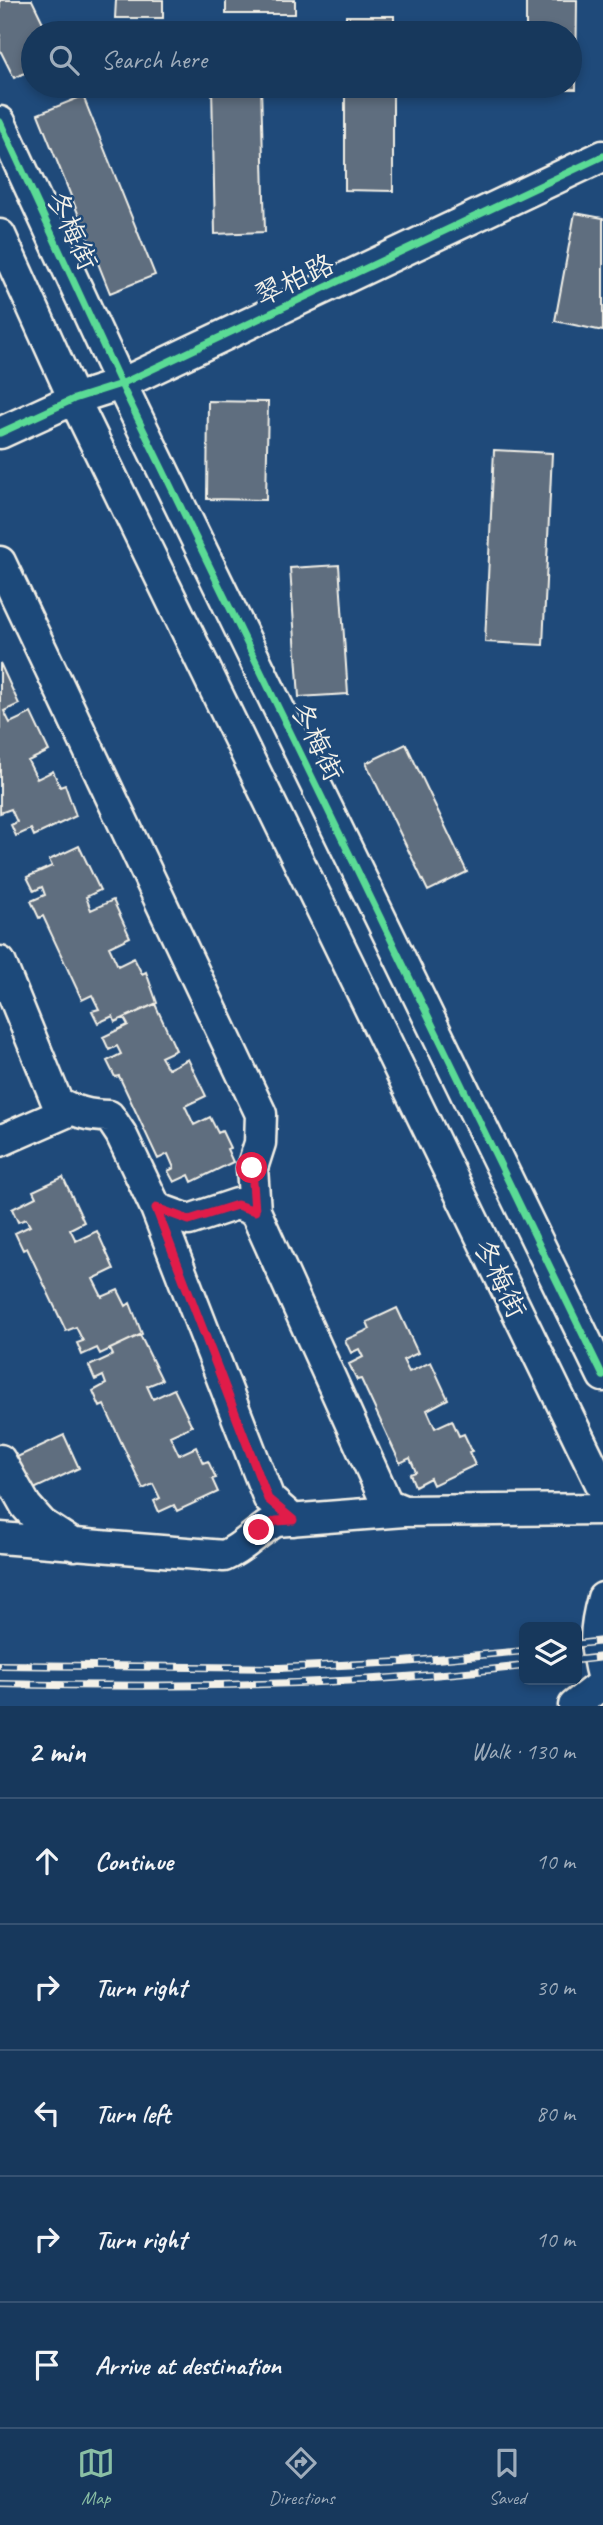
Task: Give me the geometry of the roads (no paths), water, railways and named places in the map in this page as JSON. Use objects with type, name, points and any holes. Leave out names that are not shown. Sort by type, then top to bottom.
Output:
[{"type":"street","name":"冬梅街","points":[[0,122],[121,384],[603,1376]]},
{"type":"street","name":"翠柏路","points":[[0,433],[74,399],[121,384],[603,156]]},
{"type":"street","name":"冬梅街","points":[[0,235],[74,399],[603,1488]]},
{"type":"street","points":[[0,562],[261,1114],[260,1143],[252,1168],[255,1211],[387,1504],[404,1511]]},
{"type":"street","points":[[0,962],[58,1102],[71,1110],[92,1116],[109,1116],[121,1134],[156,1208],[268,1499],[293,1520]]},
{"type":"street","points":[[0,1141],[71,1110]]},
{"type":"street","points":[[156,1208],[189,1220],[237,1205],[255,1211]]},
{"type":"street","points":[[0,1460],[26,1506],[42,1524],[74,1546]]},
{"type":"street","points":[[0,1538],[224,1556],[238,1550],[259,1530],[276,1521],[404,1511],[603,1509]]},
{"type":"street","points":[[574,1706],[603,1681],[596,1654],[595,1626],[603,1598]]},
{"type":"railway","points":[[582,1643],[603,1641]]},
{"type":"railway","points":[[0,1665],[279,1668],[403,1662],[519,1651]]},
{"type":"railway","points":[[582,1659],[603,1657]]},
{"type":"railway","points":[[0,1684],[131,1686],[328,1682],[519,1667]]}]
